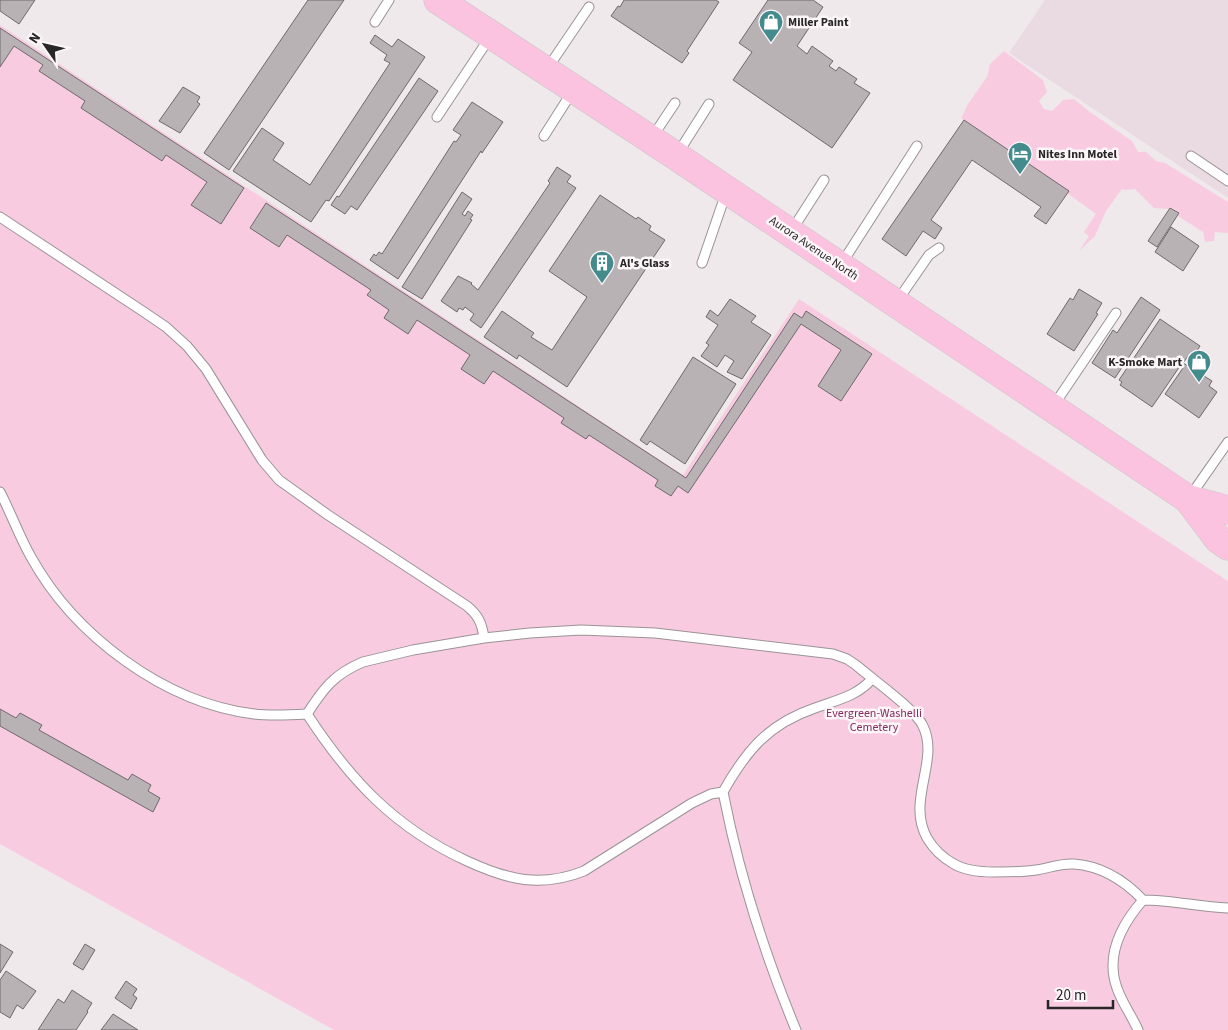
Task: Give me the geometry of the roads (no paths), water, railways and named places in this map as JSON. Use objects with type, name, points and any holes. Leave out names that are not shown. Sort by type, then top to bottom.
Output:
[{"type":"highway","name":"Aurora Avenue North","points":[[438,0],[897,302],[1188,499],[1228,510]]},
{"type":"highway","name":"Aurora Avenue North","points":[[1188,499],[1218,539],[1228,546]]},
{"type":"lane","points":[[375,22],[389,0]]},
{"type":"lane","points":[[545,71],[589,7]]},
{"type":"lane","points":[[437,117],[492,35]]},
{"type":"lane","points":[[544,136],[574,90]]},
{"type":"lane","points":[[650,139],[675,103]]},
{"type":"lane","points":[[676,156],[709,104]]},
{"type":"lane","points":[[841,265],[917,146]]},
{"type":"lane","points":[[1191,156],[1228,181]]},
{"type":"lane","points":[[791,232],[824,180]]},
{"type":"lane","points":[[702,263],[727,190]]},
{"type":"lane","points":[[0,217],[144,312],[177,336],[206,369],[262,460],[279,480],[321,510],[467,606],[481,622],[484,638]]},
{"type":"lane","points":[[897,302],[929,255],[939,248]]},
{"type":"lane","points":[[1052,408],[1116,313]]},
{"type":"lane","points":[[1188,499],[1228,442]]},
{"type":"lane","points":[[0,492],[31,557],[63,604],[90,633],[132,666],[174,689],[214,705],[253,714],[272,716],[307,714]]},
{"type":"lane","points":[[307,714],[327,685],[349,667],[377,658],[484,638],[581,630],[656,633],[832,654],[847,659],[916,715],[923,726],[928,749],[919,812],[922,828],[931,844],[954,865],[976,872],[1035,870],[1074,864],[1091,867],[1110,874],[1134,890],[1143,900],[1166,900],[1228,908]]},
{"type":"lane","points":[[796,1030],[753,912],[735,849],[723,792],[743,760],[756,743],[770,730],[800,713],[854,694],[864,688],[872,679]]},
{"type":"lane","points":[[307,714],[336,756],[373,798],[394,817],[412,831],[455,856],[497,874],[517,878],[550,881],[584,871],[692,803],[711,794],[723,792]]},
{"type":"lane","points":[[1138,1030],[1117,990],[1114,974],[1114,956],[1118,936],[1129,916],[1143,900]]},
{"type":"place","name":"Miller Paint","points":[[771,43]]},
{"type":"place","name":"Nites Inn Motel","points":[[1020,175]]},
{"type":"place","name":"Al's Glass","points":[[602,284]]},
{"type":"place","name":"K-Smoke Mart","points":[[1199,383]]},
{"type":"park label","name":"Evergreen-Washelli Cemetery","points":[[874,720]]}]
